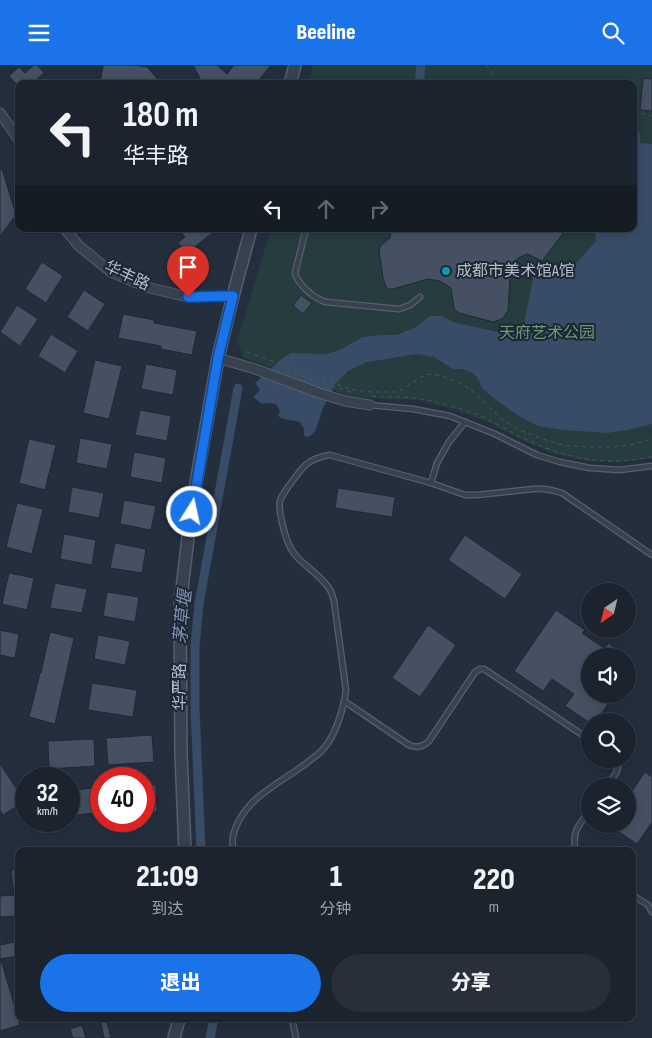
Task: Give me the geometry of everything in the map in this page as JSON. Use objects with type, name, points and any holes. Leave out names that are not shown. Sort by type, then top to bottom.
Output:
[{"type":"street","points":[[291,80],[295,65]]},
{"type":"street","points":[[0,113],[15,135]]},
{"type":"street","name":"华丰路","points":[[67,232],[78,246],[110,271],[146,287],[188,297],[233,296]]},
{"type":"street","name":"华严路","points":[[184,847],[180,754],[180,606],[192,512],[218,358],[250,232]]},
{"type":"street","points":[[218,358],[345,401],[370,401]]},
{"type":"street","points":[[174,1038],[178,1022]]},
{"type":"lane","points":[[305,232],[295,273],[296,279],[320,300],[398,309],[410,305],[420,297]]},
{"type":"lane","points":[[370,401],[450,416],[495,434],[537,455],[560,463],[618,470],[652,466]]},
{"type":"lane","points":[[431,483],[438,463],[450,442],[465,422]]},
{"type":"lane","points":[[233,847],[233,836],[247,807],[257,797],[324,749],[330,741],[344,701],[346,690],[332,595],[321,579],[297,557],[290,547],[285,536],[279,509],[280,499],[309,461],[320,456],[330,455],[431,483],[465,495],[533,489],[555,491],[562,493],[652,555]]},
{"type":"lane","points":[[344,701],[409,745],[415,747],[425,745],[476,672],[484,669],[581,734]]},
{"type":"lane","points":[[575,847],[574,833],[581,823]]},
{"type":"lane","points":[[636,898],[648,905],[652,912]]},
{"type":"lane","points":[[293,1022],[296,1038]]},
{"type":"path","points":[[486,65],[492,72],[489,80]]},
{"type":"path","points":[[637,111],[652,116]]},
{"type":"path","points":[[247,352],[350,389],[372,392],[399,392],[421,377],[430,374],[453,379],[477,395],[506,422],[523,432],[563,445],[610,447],[630,445],[652,439]]},
{"type":"path","points":[[285,370],[353,393]]},
{"type":"path","points":[[370,401],[386,398],[414,398],[443,404],[481,417],[553,451],[592,460],[618,461],[652,457]]},
{"type":"green space","name":"天府艺术公园","points":[[313,65],[652,65],[652,458],[620,462],[587,461],[554,454],[486,421],[448,408],[417,400],[350,396],[244,358],[237,341],[270,232],[637,232],[637,80],[310,80]]},
{"type":"water","points":[[637,132],[640,132],[640,143],[652,144],[652,424],[607,433],[538,426],[519,416],[491,396],[482,388],[478,378],[471,372],[453,369],[434,357],[418,354],[367,362],[348,371],[335,384],[322,410],[316,430],[309,437],[304,436],[304,429],[300,422],[278,416],[280,411],[276,404],[262,404],[253,397],[260,390],[255,383],[291,353],[326,354],[340,350],[363,337],[397,335],[416,327],[430,316],[442,316],[452,322],[507,334],[517,332],[524,324],[535,269],[541,265],[572,268],[596,241],[595,232],[637,232]]},
{"type":"building","points":[[34,65],[37,65],[44,73],[36,80],[15,80],[15,83],[9,76],[19,67],[25,73]]},
{"type":"building","points":[[103,65],[134,65],[147,67],[158,80],[101,80]]},
{"type":"building","points":[[193,65],[217,65],[227,74],[234,65],[271,65],[259,80],[201,80]]},
{"type":"building","points":[[643,78],[652,79],[652,111],[640,110]]},
{"type":"building","points":[[0,169],[2,169],[15,216],[0,236]]},
{"type":"building","points":[[181,232],[213,232],[187,253],[178,243],[185,237]]},
{"type":"building","name":"成都市美术馆A馆","points":[[391,232],[564,232],[542,261],[528,254],[511,264],[508,311],[502,319],[493,322],[459,313],[454,309],[451,288],[440,281],[428,279],[393,289],[386,287],[379,251],[381,245],[390,238]]},
{"type":"building","points":[[42,262],[63,276],[46,303],[25,289]]},
{"type":"building","points":[[84,290],[105,304],[88,331],[67,317]]},
{"type":"building","points":[[301,295],[312,303],[303,314],[293,306]]},
{"type":"building","points":[[17,305],[38,319],[20,346],[0,332]]},
{"type":"building","points":[[123,314],[154,320],[154,323],[197,331],[192,355],[161,349],[161,346],[118,338]]},
{"type":"building","points":[[51,334],[78,351],[65,373],[38,356]]},
{"type":"building","points":[[95,360],[122,366],[109,419],[83,413]]},
{"type":"building","points":[[146,364],[177,370],[173,395],[141,389]]},
{"type":"building","points":[[140,410],[171,416],[167,441],[135,435]]},
{"type":"building","points":[[80,438],[112,444],[107,469],[76,463]]},
{"type":"building","points":[[29,439],[56,445],[45,490],[19,483]]},
{"type":"building","points":[[134,452],[166,458],[162,483],[130,477]]},
{"type":"building","points":[[72,487],[104,493],[99,518],[68,512]]},
{"type":"building","points":[[338,488],[395,497],[392,517],[335,508]]},
{"type":"building","points":[[124,500],[156,506],[151,530],[120,524]]},
{"type":"building","points":[[17,503],[43,509],[32,554],[6,547]]},
{"type":"building","points":[[64,534],[96,540],[92,565],[60,559]]},
{"type":"building","points":[[465,535],[522,574],[505,599],[448,560]]},
{"type":"building","points":[[115,543],[146,549],[142,573],[110,568]]},
{"type":"building","points":[[9,573],[34,578],[27,610],[2,604]]},
{"type":"building","points":[[55,583],[87,589],[82,613],[50,608]]},
{"type":"building","points":[[107,592],[139,597],[135,622],[103,616]]},
{"type":"building","points":[[556,610],[581,627],[581,638],[589,638],[604,648],[581,648],[581,703],[609,703],[602,713],[581,713],[581,717],[565,706],[574,694],[552,679],[543,691],[514,671]]},
{"type":"building","points":[[428,625],[456,645],[420,697],[392,678]]},
{"type":"building","points":[[0,630],[19,634],[15,658],[0,655]]},
{"type":"building","points":[[50,632],[74,638],[55,724],[29,717]]},
{"type":"building","points":[[98,635],[130,641],[125,665],[94,659]]},
{"type":"building","points":[[608,643],[615,648],[606,648]]},
{"type":"building","points":[[92,683],[137,690],[133,717],[88,710]]},
{"type":"building","points":[[152,735],[154,762],[108,765],[106,738]]},
{"type":"building","points":[[94,739],[95,766],[49,767],[48,741]]},
{"type":"building","points":[[0,764],[15,786],[15,807],[3,815],[0,810]]},
{"type":"building","points":[[645,772],[652,777],[652,822],[637,844],[620,833],[636,833],[636,785]]},
{"type":"building","points":[[155,785],[156,785],[157,812],[155,812]]},
{"type":"building","points":[[90,788],[90,813],[80,815],[80,790]]},
{"type":"building","points":[[11,870],[15,870],[15,916],[0,917],[0,896],[14,895]]},
{"type":"building","points":[[15,942],[15,957],[0,959],[0,945]]},
{"type":"building","points":[[0,963],[2,963],[15,1008],[15,1022],[19,1022],[20,1025],[0,1031]]},
{"type":"building","points":[[101,1022],[107,1022],[111,1038],[104,1038]]},
{"type":"building","points":[[82,1025],[86,1038],[73,1038],[70,1029]]},
{"type":"waterway","name":"茅草堰","points":[[419,80],[421,65]]},
{"type":"waterway","name":"茅草堰","points":[[201,847],[195,708],[195,646],[199,604],[238,388]]},
{"type":"waterway","name":"茅草堰","points":[[210,1038],[213,1022]]},
{"type":"place","name":"成都市美术馆A馆","points":[[446,271]]},
{"type":"route","points":[[188,297],[233,296],[218,358],[192,512]]}]
